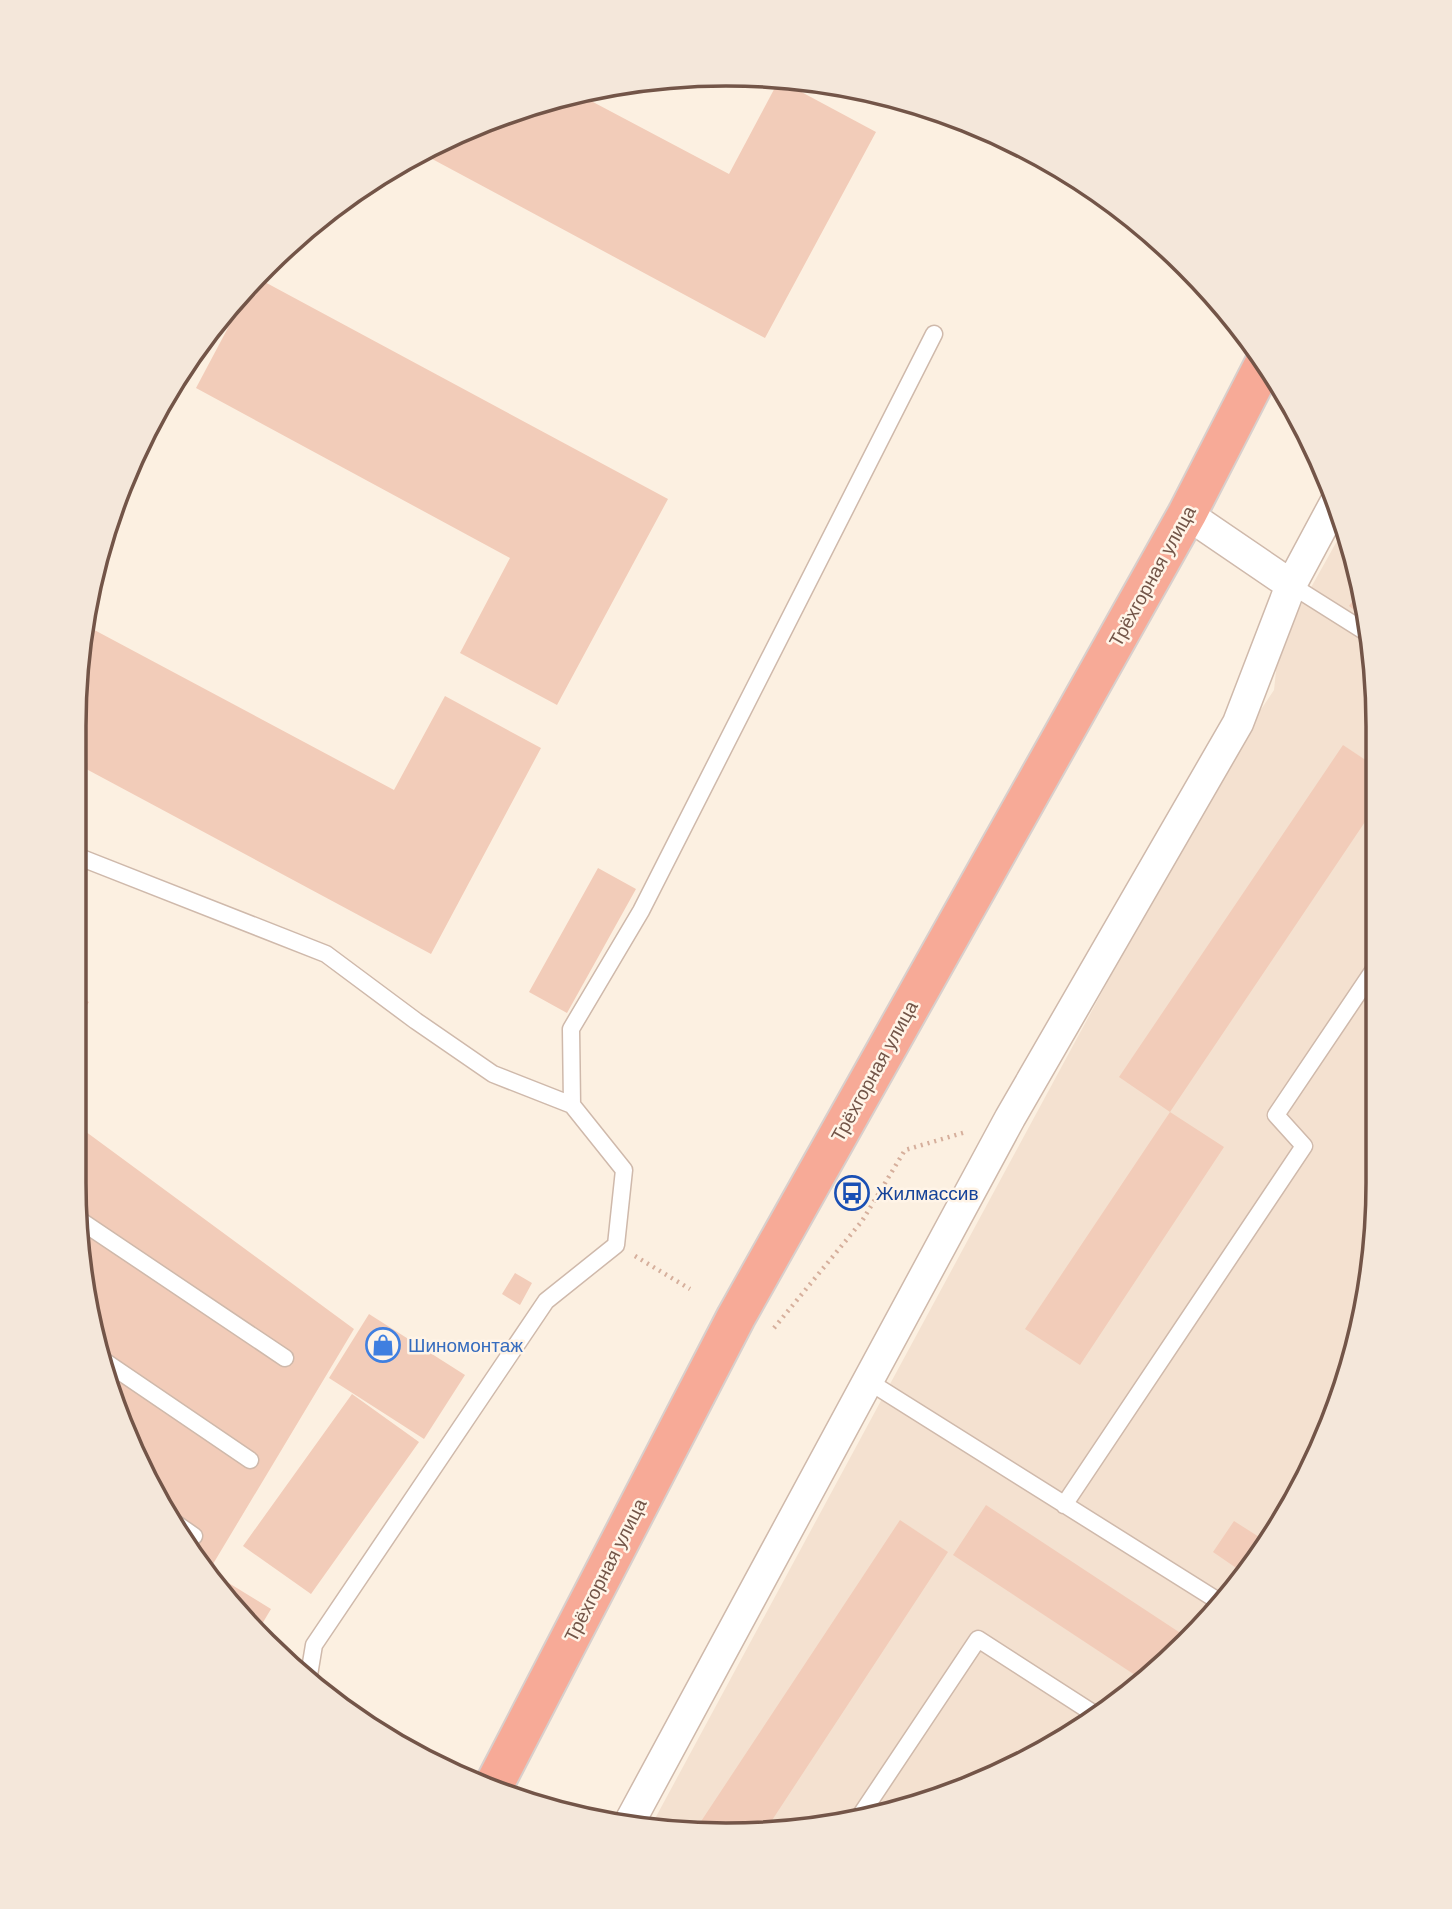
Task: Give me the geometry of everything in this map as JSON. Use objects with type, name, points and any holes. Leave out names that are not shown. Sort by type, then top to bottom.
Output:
[{"type":"highway","name":"Трёхгорная улица","points":[[496,1781],[736,1317],[1187,514],[1260,373]]},
{"type":"street","points":[[633,1816],[1010,1118],[1238,723],[1291,585],[1330,513]]},
{"type":"street","points":[[1187,514],[1291,585]]},
{"type":"lane","points":[[572,1105],[570,1028],[641,911],[934,334]]},
{"type":"lane","points":[[1291,585],[1359,628]]},
{"type":"lane","points":[[86,860],[326,954],[493,1074],[572,1105],[624,1170],[616,1245],[546,1301],[314,1645],[310,1669]]},
{"type":"lane","points":[[1064,1504],[1304,1146],[1276,1115],[1366,981]]},
{"type":"lane","points":[[87,1225],[285,1358]]},
{"type":"lane","points":[[113,1367],[250,1460]]},
{"type":"lane","points":[[868,1381],[1213,1598]]},
{"type":"lane","points":[[866,1807],[978,1639],[1089,1710]]},
{"type":"path","points":[[767,1335],[862,1221],[905,1150],[1010,1118]]},
{"type":"path","points":[[616,1245],[690,1289]]},
{"type":"shaded area","points":[[1338,540],[1354,601],[1365,684],[1365,1225],[1361,1267],[1344,1349],[1318,1428],[1300,1466],[1258,1539],[1234,1573],[1179,1636],[1116,1691],[1046,1737],[971,1775],[892,1801],[851,1811],[768,1822],[655,1819],[1228,759],[1274,690],[1276,638],[1295,616]]},
{"type":"building","points":[[775,88],[797,90],[876,132],[765,338],[431,158],[481,134],[590,101],[729,174]]},
{"type":"building","points":[[265,282],[668,499],[557,705],[460,653],[510,558],[196,388],[233,318]]},
{"type":"building","points":[[1354,599],[1356,611],[1349,606]]},
{"type":"building","points":[[93,629],[394,790],[445,696],[541,748],[431,954],[86,769],[87,684]]},
{"type":"building","points":[[1343,745],[1366,760],[1366,820],[1170,1112],[1119,1077]]},
{"type":"building","points":[[598,868],[636,889],[567,1013],[529,992]]},
{"type":"building","points":[[1170,1112],[1224,1147],[1080,1365],[1025,1329]]},
{"type":"building","points":[[86,1132],[354,1329],[212,1565],[172,1503],[152,1466],[134,1428],[108,1349],[91,1267],[87,1225]]},
{"type":"building","points":[[515,1273],[532,1283],[520,1305],[502,1294]]},
{"type":"building","name":"Шиномонтаж","points":[[369,1314],[465,1375],[424,1439],[329,1378]]},
{"type":"building","points":[[352,1394],[419,1442],[311,1594],[243,1546]]},
{"type":"building","points":[[986,1505],[1181,1634],[1135,1675],[953,1555]]},
{"type":"building","points":[[900,1520],[948,1552],[771,1822],[700,1822]]},
{"type":"building","points":[[1234,1521],[1259,1537],[1237,1569],[1213,1552]]},
{"type":"building","points":[[224,1580],[271,1609],[262,1624]]},
{"type":"place","name":"Жилмассив","points":[[852,1193]]},
{"type":"place","name":"Шиномонтаж","points":[[383,1345]]}]
